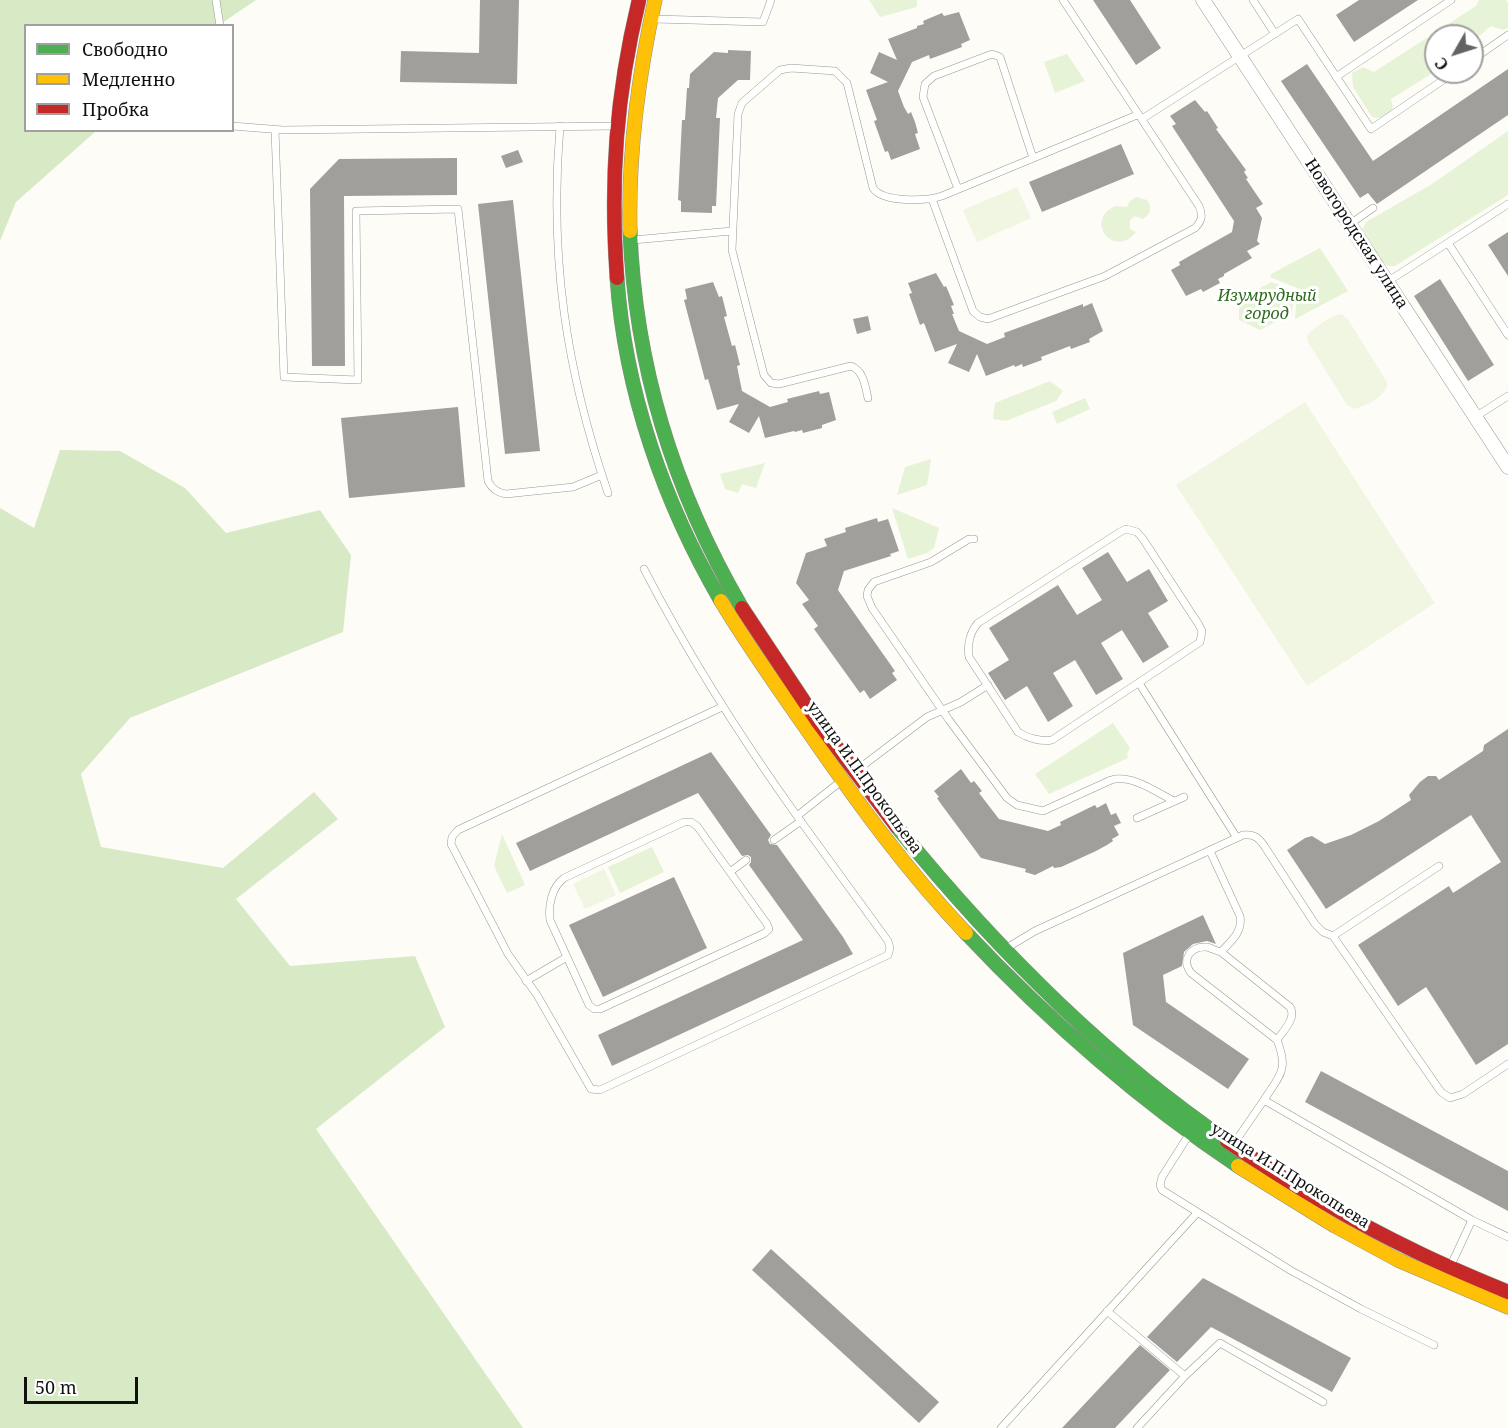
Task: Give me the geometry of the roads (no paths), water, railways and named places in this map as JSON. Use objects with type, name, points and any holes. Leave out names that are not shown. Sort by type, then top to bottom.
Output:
[{"type":"street","name":"улица И.П.Прокопьева","points":[[639,0],[623,76],[617,126],[614,207],[618,281],[628,353],[639,405],[682,525],[711,585],[747,644],[842,780],[930,893],[991,960],[1046,1014],[1090,1052],[1194,1127],[1234,1144],[1312,1195],[1388,1238],[1508,1292]]},
{"type":"street","name":"улица И.П.Прокопьева","points":[[655,0],[639,74],[628,181],[635,301],[644,362],[666,439],[695,519],[732,591],[785,676],[854,772],[907,841],[960,904],[1003,950],[1077,1021],[1136,1072],[1226,1157],[1264,1184],[1355,1237],[1444,1281],[1508,1307]]},
{"type":"street","name":"Новогородская улица","points":[[1203,0],[1508,467]]},
{"type":"street","points":[[635,18],[650,18]]},
{"type":"street","points":[[615,242],[630,240]]},
{"type":"street","points":[[991,960],[1003,950]]},
{"type":"street","points":[[1226,1157],[1234,1144]]},
{"type":"street","points":[[1444,1281],[1450,1267]]},
{"type":"street","points":[[1470,1292],[1476,1278]]},
{"type":"lane","points":[[216,0],[220,24]]},
{"type":"lane","points":[[650,18],[763,22],[771,0]]},
{"type":"lane","points":[[932,199],[973,311],[980,317],[992,319],[1102,278],[1195,228],[1201,219],[1199,206],[1063,0]]},
{"type":"lane","points":[[1253,0],[1275,34]]},
{"type":"lane","points":[[1336,77],[1451,0]]},
{"type":"lane","points":[[868,398],[862,374],[857,368],[851,366],[779,384],[767,381],[735,264],[732,231],[739,110],[742,103],[772,75],[785,69],[826,69],[840,75],[847,83],[876,192],[884,197],[932,199],[1140,117],[1298,19],[1371,129],[1437,84]]},
{"type":"lane","points":[[1484,52],[1508,35]]},
{"type":"lane","points":[[958,189],[923,97],[925,84],[934,76],[993,54],[999,57],[1033,158]]},
{"type":"lane","points":[[234,126],[275,129],[617,126]]},
{"type":"lane","points":[[560,126],[556,182],[556,230],[562,307],[585,420],[608,493]]},
{"type":"lane","points":[[275,129],[284,377],[358,380],[356,211],[458,209],[490,485],[506,494],[573,487],[602,475]]},
{"type":"lane","points":[[1388,282],[1508,204]]},
{"type":"lane","points":[[1350,224],[1373,208]]},
{"type":"lane","points":[[630,240],[732,231]]},
{"type":"lane","points":[[1448,243],[1508,335]]},
{"type":"lane","points":[[1475,417],[1508,396]]},
{"type":"lane","points":[[1132,529],[1143,538],[1202,631],[1200,642],[1196,647],[1052,740],[1024,736],[1018,732],[988,685],[969,657],[967,648],[978,623],[1120,531],[1132,529]]},
{"type":"lane","points":[[974,539],[969,539],[924,565],[879,579],[868,590],[868,602],[1007,798],[1017,805],[1046,810],[1111,780],[1121,778],[1174,801]]},
{"type":"lane","points":[[644,569],[677,633],[722,707],[799,819],[888,941],[890,951],[885,958],[597,1091],[588,1086],[541,1001],[508,954],[451,844],[454,833],[722,707]]},
{"type":"lane","points":[[1139,683],[1237,838]]},
{"type":"lane","points":[[774,840],[842,780],[923,720],[961,702],[988,685]]},
{"type":"lane","points":[[1137,818],[1184,797]]},
{"type":"lane","points":[[688,821],[697,826],[730,872],[769,926],[765,933],[596,1010],[589,1005],[549,916],[555,888],[564,878],[688,821]]},
{"type":"lane","points":[[1003,950],[1035,932],[1237,838],[1252,834],[1258,838],[1315,924],[1323,932],[1334,936],[1441,1092],[1450,1098],[1463,1094],[1508,1064]]},
{"type":"lane","points":[[1210,851],[1242,924],[1239,932],[1221,952]]},
{"type":"lane","points":[[730,872],[746,860]]},
{"type":"lane","points":[[1334,936],[1439,866]]},
{"type":"lane","points":[[1234,1144],[1283,1069],[1283,1055],[1277,1040],[1191,973],[1186,967],[1185,960],[1188,955],[1198,948],[1208,947],[1221,952],[1290,1007],[1293,1012],[1292,1017],[1277,1040]]},
{"type":"lane","points":[[526,981],[567,957]]},
{"type":"lane","points":[[1264,1100],[1472,1220],[1508,1237]]},
{"type":"lane","points":[[1194,1127],[1162,1177],[1160,1185],[1162,1190],[1325,1290],[1434,1345]]},
{"type":"lane","points":[[1001,1428],[1197,1213]]},
{"type":"lane","points":[[1450,1267],[1472,1220]]},
{"type":"lane","points":[[1107,1311],[1185,1376]]},
{"type":"lane","points":[[1137,1428],[1220,1342],[1323,1402]]},
{"type":"park label","name":"Изумрудный город","points":[[1267,305]]}]
